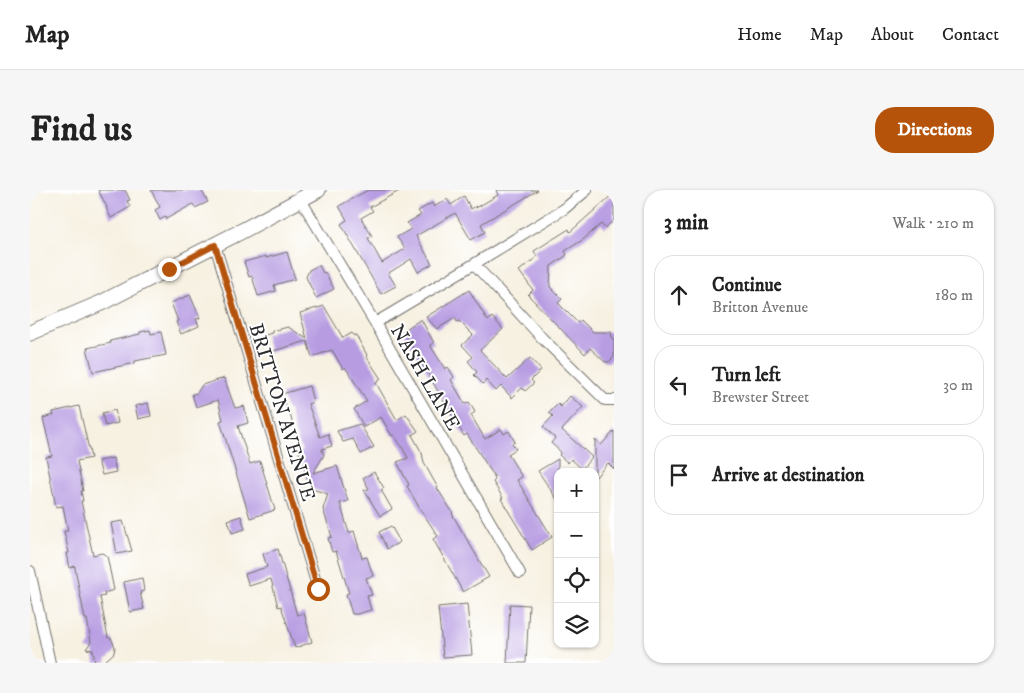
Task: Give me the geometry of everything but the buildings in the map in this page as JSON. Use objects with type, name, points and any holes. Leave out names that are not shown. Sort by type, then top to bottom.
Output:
[{"type":"street","points":[[30,333],[101,303],[318,190]]},
{"type":"street","points":[[375,323],[564,209],[587,190]]},
{"type":"street","name":"NASH LANE","points":[[301,200],[375,323],[520,573]]},
{"type":"street","name":"BRITTON AVENUE","points":[[215,245],[318,589]]},
{"type":"street","points":[[474,264],[542,338],[605,400],[614,400]]},
{"type":"street","points":[[30,571],[50,663]]},
{"type":"route","points":[[169,269],[215,245],[318,589]]}]
